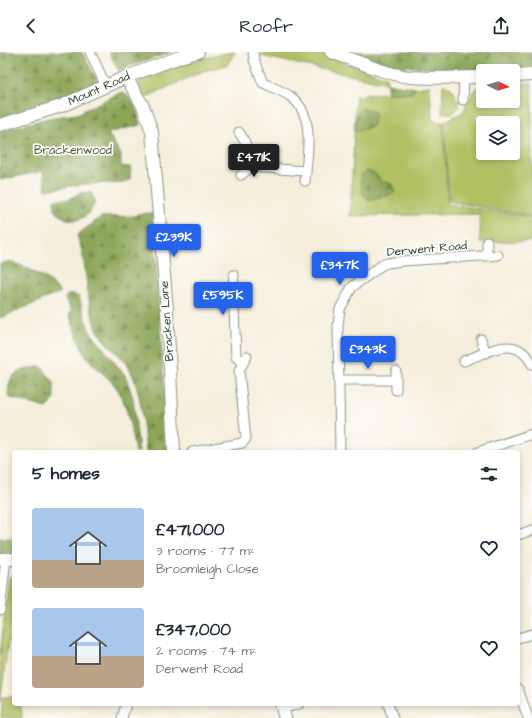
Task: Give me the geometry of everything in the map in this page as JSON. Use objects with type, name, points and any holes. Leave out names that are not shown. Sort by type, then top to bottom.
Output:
[{"type":"main road","name":"Mount Road","points":[[0,125],[61,106],[126,77],[198,52]]},
{"type":"main road","points":[[331,52],[389,72],[409,77],[476,77]]},
{"type":"main road","points":[[520,76],[532,75]]},
{"type":"main road","name":"Bracken Lane","points":[[126,77],[143,106],[152,132],[167,310],[174,450]]},
{"type":"street","points":[[90,52],[106,86]]},
{"type":"street","points":[[253,52],[254,60],[263,83],[291,96],[303,112],[308,129],[305,181]]},
{"type":"street","points":[[463,100],[464,77]]},
{"type":"street","points":[[244,135],[251,167]]},
{"type":"street","points":[[241,175],[251,167],[306,171]]},
{"type":"street","points":[[487,241],[487,256]]},
{"type":"street","name":"Derwent Road","points":[[340,450],[338,325],[340,309],[352,287],[369,273],[387,263],[498,255]]},
{"type":"street","points":[[203,450],[242,443],[246,439],[239,371],[245,360],[236,357],[234,275]]},
{"type":"street","points":[[481,339],[486,353]]},
{"type":"street","points":[[464,361],[505,346],[522,350],[532,364]]},
{"type":"street","points":[[396,370],[396,390]]},
{"type":"street","points":[[339,380],[396,380]]},
{"type":"street","points":[[484,450],[532,434]]},
{"type":"street","points":[[520,534],[532,530]]},
{"type":"street","points":[[0,610],[7,559]]},
{"type":"street","points":[[520,637],[532,634]]},
{"type":"street","points":[[520,695],[528,718]]},
{"type":"street","points":[[122,718],[125,706]]},
{"type":"street","points":[[283,710],[294,706]]},
{"type":"street","points":[[389,706],[393,718]]},
{"type":"green space","points":[[0,52],[82,52],[99,83],[0,120]]},
{"type":"green space","points":[[109,52],[172,52],[118,70]]},
{"type":"green space","points":[[235,52],[227,65],[203,71],[146,97],[142,97],[139,81],[173,67]]},
{"type":"green space","points":[[263,52],[313,52],[386,77],[387,83],[261,56]]},
{"type":"green space","points":[[351,52],[532,52],[532,69],[520,69],[520,64],[476,64],[476,70],[392,65]]},
{"type":"green space","points":[[387,83],[415,88],[412,93],[387,93]]},
{"type":"green space","points":[[532,83],[532,216],[449,201],[444,122],[464,111],[467,100],[470,100],[476,90],[476,108],[520,108],[520,84]]},
{"type":"green space","points":[[443,85],[451,88],[455,94],[456,100],[460,101],[459,107],[453,113],[442,113]]},
{"type":"green space","points":[[430,86],[432,120],[436,122],[443,122],[448,204],[532,217],[532,241],[480,242],[480,214],[350,216],[356,96],[387,93],[412,93],[415,88]]},
{"type":"green space","name":"Brackenwood","points":[[121,92],[126,94],[135,105],[140,125],[108,133],[121,155],[121,166],[131,167],[130,179],[123,183],[84,184],[46,190],[43,171],[0,180],[0,131],[48,118],[77,114]]},
{"type":"green space","points":[[362,108],[375,112],[372,126],[355,132],[356,115]]},
{"type":"green space","points":[[367,171],[376,174],[381,182],[392,184],[395,192],[369,201],[363,194],[360,176]]},
{"type":"green space","points":[[91,192],[94,204],[84,217],[78,220],[69,220],[55,211],[54,200],[69,199],[80,193]]},
{"type":"green space","points":[[153,213],[168,450],[146,450],[137,386],[125,361],[107,344],[97,329],[90,306],[81,246],[77,235],[101,217],[137,216],[137,214]]},
{"type":"green space","points":[[9,261],[25,267],[47,279],[61,292],[0,318],[0,264]]},
{"type":"green space","points":[[73,294],[79,297],[89,330],[125,375],[133,398],[139,450],[135,450],[131,428],[122,397],[112,382],[90,361],[80,345],[69,314],[72,311],[65,299],[67,295]]},
{"type":"green space","points":[[41,366],[54,382],[54,400],[46,408],[8,397],[8,388],[12,377],[20,371]]},
{"type":"green space","points":[[0,538],[12,538],[12,552],[0,553]]},
{"type":"green space","points":[[9,577],[12,577],[12,612],[0,704],[0,655]]},
{"type":"green space","points":[[12,696],[12,706],[21,706],[22,718],[1,718],[3,697]]}]
